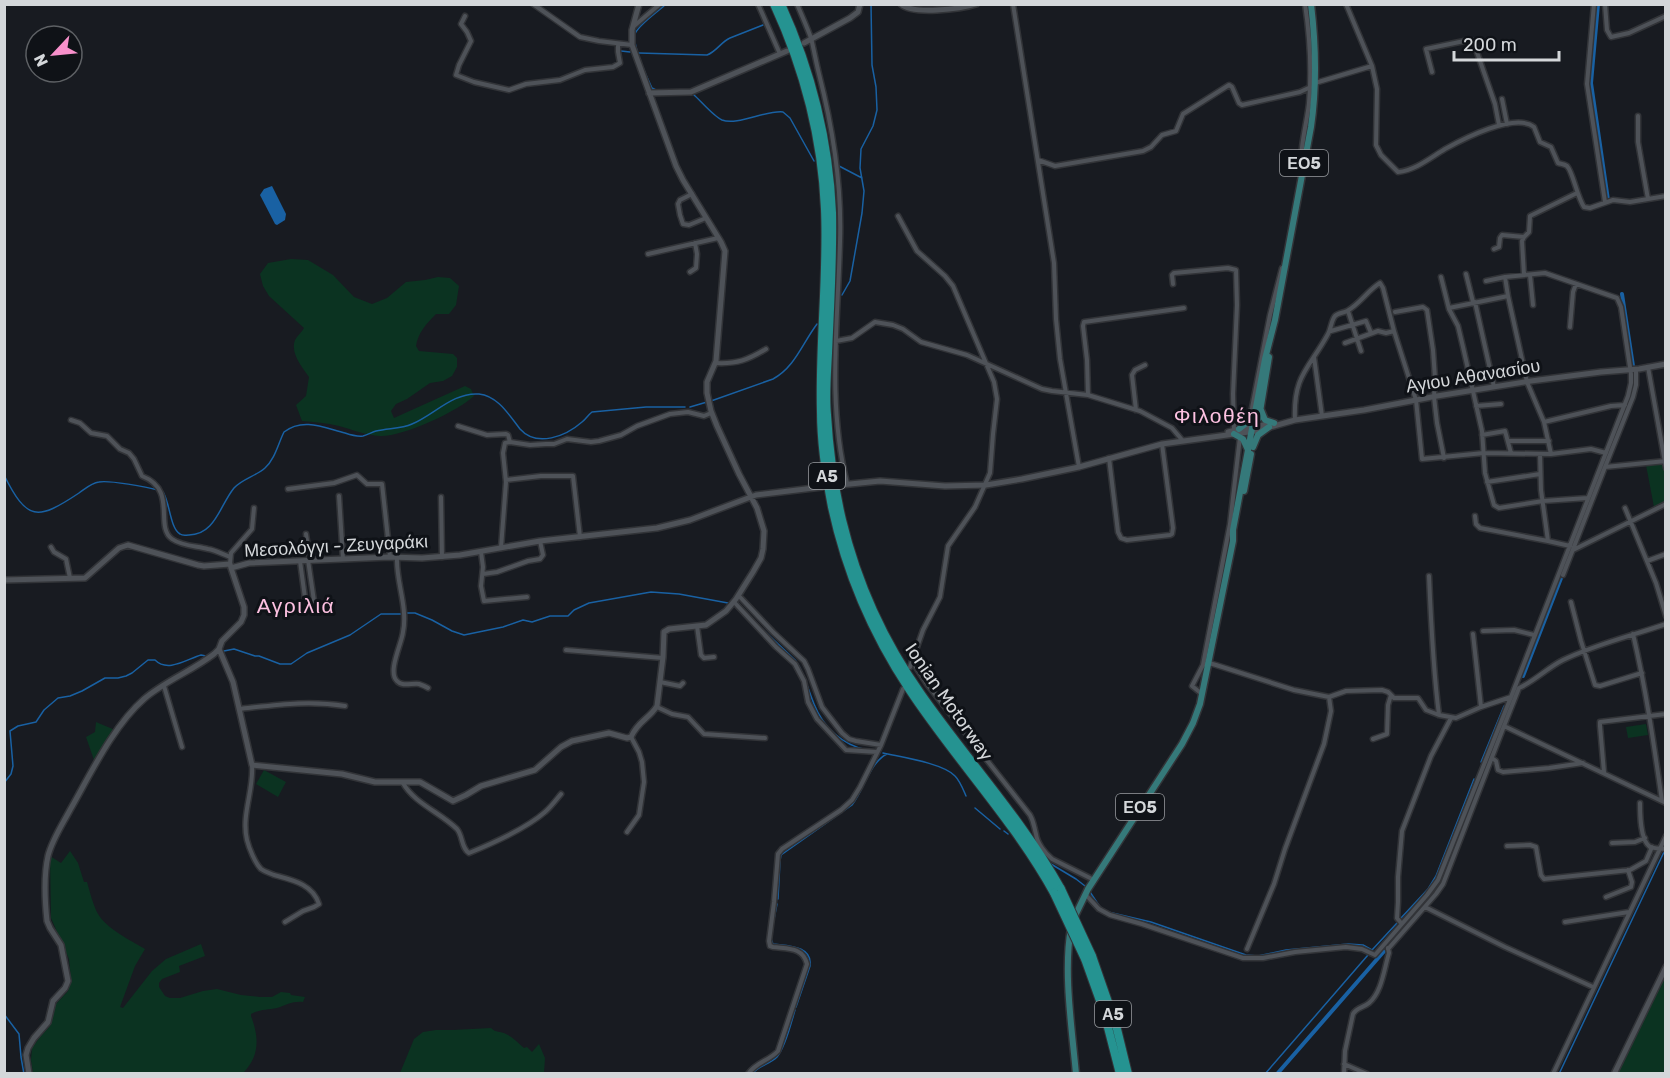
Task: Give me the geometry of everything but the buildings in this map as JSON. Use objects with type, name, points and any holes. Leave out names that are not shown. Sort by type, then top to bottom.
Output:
[{"type":"highway","name":"Ionian Motorway","points":[[774,4],[807,92],[824,176],[826,244],[821,422],[829,489],[845,555],[861,600],[902,678],[1058,891]]},
{"type":"highway","name":"Ionian Motorway","points":[[781,4],[797,41],[813,92],[823,134],[829,177],[832,243],[826,414],[836,488],[851,553],[878,621],[909,677],[1035,847],[1089,957],[1114,1018],[1128,1074]]},
{"type":"highway","name":"Ionian Motorway","points":[[1089,957],[1120,1074]]},
{"type":"main road","points":[[219,649],[233,682],[252,765],[342,774],[375,782],[423,783],[453,801],[481,786],[535,770],[561,747],[572,741],[609,733],[631,737],[636,727],[657,707],[663,658],[663,636],[666,630],[710,622],[722,614],[739,596],[761,558],[763,526],[757,508],[711,412],[706,393],[707,382],[716,363],[724,249],[676,166],[632,45],[633,26],[639,4]]},
{"type":"main road","points":[[804,43],[856,14],[860,4]]},
{"type":"main road","points":[[901,4],[907,9],[922,10],[976,4]]},
{"type":"main road","name":"ΕΟ5","points":[[1076,1074],[1068,955],[1072,923],[1085,894],[1182,744],[1193,723],[1202,694],[1206,664],[1255,429],[1311,127],[1315,48],[1311,4]]},
{"type":"main road","points":[[649,93],[692,92],[788,51]]},
{"type":"main road","name":"Αγιου Αθανασίου","points":[[1255,429],[1434,396],[1665,364]]},
{"type":"main road","points":[[1237,432],[1259,406]]},
{"type":"main road","points":[[1237,432],[1250,449],[1258,435],[1272,425],[1264,419],[1259,406]]},
{"type":"main road","points":[[840,485],[889,481],[945,486],[986,485],[1079,467],[1162,444],[1255,429]]},
{"type":"main road","name":"Μεσολόγγι - Ζευγαράκι","points":[[29,1074],[26,1054],[28,1048],[47,1024],[53,1001],[65,989],[68,981],[61,945],[47,921],[49,853],[76,799],[111,738],[137,706],[211,657],[241,621],[244,608],[231,566],[309,560],[442,557],[481,552],[673,525],[751,497],[822,487]]},
{"type":"main road","points":[[4,580],[81,579],[89,575],[119,548],[128,545],[198,565],[231,566]]},
{"type":"main road","points":[[1614,1074],[1665,967]]},
{"type":"street","points":[[533,4],[580,37],[618,48],[632,45]]},
{"type":"street","points":[[633,26],[660,4]]},
{"type":"street","points":[[758,4],[781,55]]},
{"type":"street","points":[[797,4],[811,39],[828,113],[838,178],[840,230],[835,395],[838,436],[847,483]]},
{"type":"street","points":[[1014,4],[1053,263],[1060,360],[1079,467]]},
{"type":"street","points":[[1305,4],[1313,85]]},
{"type":"street","points":[[1346,4],[1372,66],[1377,90],[1377,148],[1384,159],[1397,171],[1401,172],[1424,163],[1465,139],[1499,126],[1523,123],[1532,125],[1539,142],[1550,146],[1557,162],[1569,169],[1582,204],[1587,208],[1613,200],[1630,202],[1665,196]]},
{"type":"street","points":[[1594,4],[1587,84],[1605,202]]},
{"type":"street","points":[[1605,4],[1607,30],[1611,37],[1629,33],[1665,16]]},
{"type":"street","points":[[465,16],[461,24],[471,41],[456,75],[503,90],[512,90],[526,84],[560,80],[585,70],[613,67],[620,63],[618,48]]},
{"type":"street","points":[[1432,72],[1426,49],[1473,41],[1495,104],[1499,126]]},
{"type":"street","points":[[1038,160],[1054,166],[1141,152],[1151,147],[1162,135],[1176,131],[1183,114],[1229,85],[1242,105],[1299,92],[1313,85],[1372,66]]},
{"type":"street","points":[[1502,99],[1507,124]]},
{"type":"street","points":[[1638,116],[1638,142],[1648,199]]},
{"type":"street","points":[[1524,275],[1522,246],[1524,237],[1529,232],[1530,215],[1577,193]]},
{"type":"street","points":[[692,194],[680,200],[678,204],[683,224],[689,225],[707,218]]},
{"type":"street","points":[[898,216],[917,251],[953,286],[995,387],[997,399],[991,469],[986,485],[969,516],[948,546],[940,597],[910,667]]},
{"type":"street","points":[[1494,249],[1499,248],[1502,236],[1524,237]]},
{"type":"street","points":[[648,254],[719,237]]},
{"type":"street","points":[[690,272],[696,268],[696,243]]},
{"type":"street","points":[[1245,424],[1252,408],[1279,278],[1287,259]]},
{"type":"street","points":[[1173,284],[1172,275],[1174,273],[1228,268],[1236,270],[1237,305],[1233,394],[1237,432],[1230,524],[1206,664],[1192,686],[1202,694]]},
{"type":"street","points":[[1388,949],[1438,891],[1445,878],[1504,726],[1534,635],[1605,467],[1636,385],[1621,307],[1619,300],[1614,296],[1546,273],[1486,281]]},
{"type":"street","points":[[1466,274],[1494,387]]},
{"type":"street","points":[[1530,275],[1533,305]]},
{"type":"street","points":[[1441,277],[1449,308],[1458,327],[1482,435],[1487,482],[1494,505],[1497,507],[1588,498]]},
{"type":"street","points":[[1505,278],[1527,382],[1544,422],[1551,454]]},
{"type":"street","points":[[1295,420],[1297,387],[1306,367],[1330,331],[1334,317],[1348,310],[1381,284],[1416,400],[1422,459],[1484,453],[1551,454],[1589,449],[1606,453]]},
{"type":"street","points":[[1570,327],[1576,284]]},
{"type":"street","points":[[1449,308],[1508,296]]},
{"type":"street","points":[[1395,312],[1423,307],[1426,309],[1435,367],[1434,396],[1438,432],[1444,458]]},
{"type":"street","points":[[1088,395],[1084,322],[1184,308]]},
{"type":"street","points":[[1348,310],[1361,351]]},
{"type":"street","points":[[836,341],[852,338],[879,321],[893,325],[925,344],[967,355],[1042,389],[1088,395],[1136,410],[1172,428],[1183,441]]},
{"type":"street","points":[[1330,331],[1366,321],[1371,333]]},
{"type":"street","points":[[1345,343],[1379,331],[1384,333],[1394,331]]},
{"type":"street","points":[[716,363],[737,363],[766,349]]},
{"type":"street","points":[[1314,357],[1322,416]]},
{"type":"street","points":[[1136,410],[1132,375],[1135,370],[1145,365]]},
{"type":"street","points":[[1648,367],[1663,434],[1665,468]]},
{"type":"street","points":[[1563,575],[1588,498],[1625,405],[1631,387],[1633,369]]},
{"type":"street","points":[[1476,406],[1501,404]]},
{"type":"street","points":[[1544,422],[1611,406],[1625,405]]},
{"type":"street","points":[[501,548],[506,480],[503,446],[505,443],[554,444],[567,439],[599,441],[621,435],[637,426],[670,414],[688,412],[704,416],[711,412]]},
{"type":"street","points":[[70,420],[80,423],[91,433],[107,436],[120,449],[131,455],[142,476],[151,480],[162,494],[166,529],[170,537],[182,544],[214,550],[230,557]]},
{"type":"street","points":[[458,426],[487,435],[506,434],[510,442]]},
{"type":"street","points":[[1482,435],[1505,431],[1511,453]]},
{"type":"street","points":[[1509,441],[1549,441]]},
{"type":"street","points":[[1109,458],[1118,532],[1121,538],[1127,540],[1170,535],[1173,530],[1162,444]]},
{"type":"street","points":[[1540,454],[1540,474],[1548,541]]},
{"type":"street","points":[[1605,467],[1665,461]]},
{"type":"street","points":[[1487,482],[1540,474]]},
{"type":"street","points":[[288,489],[334,483],[357,475],[367,484],[382,484],[393,558],[401,590],[404,626],[394,676],[401,684],[418,684],[428,688]]},
{"type":"street","points":[[506,480],[573,476],[580,537]]},
{"type":"street","points":[[339,496],[343,560]]},
{"type":"street","points":[[441,497],[442,557]]},
{"type":"street","points":[[1475,516],[1476,524],[1480,528],[1548,541],[1571,548],[1665,504]]},
{"type":"street","points":[[231,566],[230,557],[252,529],[254,508]]},
{"type":"street","points":[[1625,508],[1656,583],[1665,616]]},
{"type":"street","points":[[306,534],[314,601]]},
{"type":"street","points":[[483,574],[540,559],[543,556],[540,542]]},
{"type":"street","points":[[51,547],[54,552],[66,559],[70,579]]},
{"type":"street","points":[[481,552],[484,601],[527,597]]},
{"type":"street","points":[[1647,561],[1665,554]]},
{"type":"street","points":[[300,561],[305,598]]},
{"type":"street","points":[[1429,576],[1434,679],[1439,715]]},
{"type":"street","points":[[739,596],[804,661],[822,707],[842,733],[849,739],[880,745]]},
{"type":"street","points":[[734,602],[795,664],[804,681],[812,710],[824,727],[846,750],[878,752]]},
{"type":"street","points":[[1571,602],[1596,686],[1642,673]]},
{"type":"street","points":[[1085,894],[1107,913],[1243,958],[1263,958],[1341,947],[1362,949],[1375,955],[1431,890],[1441,874],[1511,697],[1517,689],[1535,680],[1556,664],[1584,651],[1665,624]]},
{"type":"street","points":[[697,626],[700,655],[704,658],[714,657]]},
{"type":"street","points":[[1483,632],[1517,630],[1534,635]]},
{"type":"street","points":[[1473,634],[1481,707]]},
{"type":"street","points":[[1633,634],[1664,802]]},
{"type":"street","points":[[566,651],[663,658]]},
{"type":"street","points":[[912,661],[927,684],[1032,818],[1038,840],[1047,854],[1094,880]]},
{"type":"street","points":[[1206,664],[1241,672],[1298,691],[1329,697],[1346,691],[1376,689],[1398,698],[1418,698],[1425,709],[1451,718],[1462,717],[1481,707],[1511,697]]},
{"type":"street","points":[[660,682],[679,686],[682,682]]},
{"type":"street","points":[[164,686],[182,747]]},
{"type":"street","points":[[748,1074],[757,1064],[770,1059],[778,1051],[807,964],[804,955],[797,950],[770,946],[778,854],[848,804],[858,791],[878,752],[903,689]]},
{"type":"street","points":[[1373,739],[1387,734],[1388,705],[1391,695]]},
{"type":"street","points":[[1247,949],[1274,884],[1324,744],[1331,711],[1329,697]]},
{"type":"street","points":[[239,709],[300,702],[345,706]]},
{"type":"street","points":[[657,707],[672,714],[688,717],[704,734],[765,738]]},
{"type":"street","points":[[1604,773],[1600,722],[1665,714]]},
{"type":"street","points":[[1401,923],[1397,918],[1397,879],[1401,833],[1431,756],[1451,718]]},
{"type":"street","points":[[1504,726],[1664,802]]},
{"type":"street","points":[[627,832],[639,815],[644,782],[642,762],[631,737]]},
{"type":"street","points":[[1492,758],[1496,761],[1498,770],[1503,772],[1583,763]]},
{"type":"street","points":[[252,765],[253,779],[247,808],[246,833],[257,863],[263,871],[310,889],[319,904],[285,922]]},
{"type":"street","points":[[403,783],[419,800],[456,829],[469,853],[538,817],[561,794]]},
{"type":"street","points":[[1640,803],[1641,826],[1648,844],[1665,849]]},
{"type":"street","points":[[1553,1074],[1665,836]]},
{"type":"street","points":[[1612,843],[1635,842],[1645,838]]},
{"type":"street","points":[[1507,846],[1536,846],[1541,875],[1544,879],[1628,870],[1646,861],[1652,847]]},
{"type":"street","points":[[1606,897],[1631,886],[1628,870]]},
{"type":"street","points":[[1425,907],[1593,987]]},
{"type":"street","points":[[1564,922],[1629,912]]},
{"type":"street","points":[[1344,1074],[1346,1047],[1354,1012],[1370,1002],[1378,990],[1389,953],[1384,944]]},
{"type":"street","points":[[1344,1064],[1367,1074]]},
{"type":"green space","points":[[291,259],[308,260],[333,275],[354,297],[372,304],[387,298],[406,282],[438,277],[450,278],[459,286],[456,305],[449,314],[436,314],[432,318],[421,333],[416,346],[419,351],[453,354],[457,358],[457,367],[452,376],[443,381],[430,383],[396,404],[391,411],[394,418],[465,386],[471,389],[474,396],[456,409],[430,422],[390,435],[380,436],[334,425],[302,421],[296,405],[306,396],[309,377],[298,360],[294,345],[296,338],[304,328],[269,296],[260,274],[268,263]]},
{"type":"green space","points":[[1663,463],[1665,501],[1654,507],[1646,465]]},
{"type":"green space","points":[[96,722],[115,730],[95,763],[86,737],[95,732]]},
{"type":"green space","points":[[1646,724],[1648,735],[1628,738],[1626,727]]},
{"type":"green space","points":[[264,770],[286,782],[278,797],[256,784]]},
{"type":"green space","points":[[70,851],[78,863],[84,882],[87,882],[98,914],[119,934],[145,949],[135,966],[120,1007],[123,1008],[152,971],[166,959],[201,944],[205,956],[179,966],[180,972],[162,979],[159,983],[165,996],[180,998],[217,989],[260,997],[272,997],[281,992],[305,997],[303,1002],[251,1014],[256,1031],[256,1046],[253,1060],[243,1073],[33,1073],[32,1048],[50,1026],[56,1004],[68,991],[71,979],[69,959],[51,918],[50,856],[61,863]]},
{"type":"green space","points":[[1665,972],[1665,1073],[1617,1074]]},
{"type":"green space","points":[[491,1028],[509,1035],[532,1052],[539,1044],[545,1058],[544,1073],[400,1073],[414,1039],[423,1032]]},
{"type":"water","points":[[272,186],[286,214],[285,220],[277,225],[260,195],[264,189]]},
{"type":"waterway","points":[[666,4],[640,26],[635,39],[640,61],[652,88],[673,90]]},
{"type":"waterway","points":[[842,295],[850,281],[862,213],[864,191],[860,168],[861,149],[873,126],[877,110],[872,65],[871,4]]},
{"type":"waterway","points":[[1598,4],[1591,83],[1608,200]]},
{"type":"waterway","points":[[639,53],[707,55],[730,38],[763,25]]},
{"type":"waterway","points":[[621,51],[630,52]]},
{"type":"waterway","points":[[693,94],[722,120],[743,120],[768,113],[783,112],[790,118],[814,161]]},
{"type":"waterway","points":[[839,166],[862,178]]},
{"type":"waterway","points":[[1622,294],[1633,366]]},
{"type":"waterway","points":[[711,401],[781,374],[793,362],[817,324]]},
{"type":"waterway","points":[[163,492],[177,531],[183,535],[198,534],[211,525],[234,488],[268,464],[284,432],[291,428],[306,424],[354,436],[363,436],[412,424],[452,400],[470,394],[492,398],[527,435],[543,439],[568,432],[592,412],[646,407],[685,407]]},
{"type":"waterway","points":[[690,407],[707,402]]},
{"type":"waterway","points":[[4,475],[20,501],[34,512],[43,512],[53,508],[99,482],[158,490]]},
{"type":"waterway","points":[[1523,676],[1563,573]]},
{"type":"waterway","points":[[407,613],[415,613],[464,635],[503,627],[523,620],[532,622],[550,616],[568,616],[574,610],[589,603],[651,592],[679,594],[728,603]]},
{"type":"waterway","points":[[224,651],[234,649],[280,664],[291,664],[307,653],[350,635],[381,614],[401,614]]},
{"type":"waterway","points":[[760,627],[795,660],[818,712],[834,734],[849,744],[867,750]]},
{"type":"waterway","points":[[4,783],[11,774],[13,766],[10,731],[18,726],[36,722],[44,710],[58,698],[82,691],[105,678],[126,676],[148,660],[172,665],[201,655],[206,656]]},
{"type":"waterway","points":[[1481,762],[1504,706]]},
{"type":"waterway","points":[[883,753],[931,764],[949,771],[958,780],[966,796]]},
{"type":"waterway","points":[[778,899],[781,855],[852,805],[876,763],[887,754]]},
{"type":"waterway","points":[[1401,918],[1428,889],[1436,876],[1474,779]]},
{"type":"waterway","points":[[975,808],[1000,829]]},
{"type":"waterway","points":[[1004,831],[1008,834]]},
{"type":"waterway","points":[[1559,1074],[1664,852]]},
{"type":"waterway","points":[[1051,864],[1085,886]]},
{"type":"waterway","points":[[1090,892],[1100,907],[1108,912],[1151,922],[1246,955],[1258,956],[1286,950],[1348,944],[1363,945],[1372,950],[1397,923]]},
{"type":"waterway","points":[[772,929],[777,904]]},
{"type":"waterway","points":[[771,939],[773,944],[803,950],[810,959],[810,966],[796,1007]]},
{"type":"waterway","points":[[1277,1074],[1386,949]]},
{"type":"waterway","points":[[1265,1074],[1368,955]]},
{"type":"waterway","points":[[752,1074],[777,1057],[788,1034],[795,1010]]},
{"type":"waterway","points":[[4,1014],[19,1034],[24,1074]]},
{"type":"district","name":"Φιλοθέη","points":[[1217,416]]},
{"type":"district","name":"Αγριλιά","points":[[296,606]]}]
